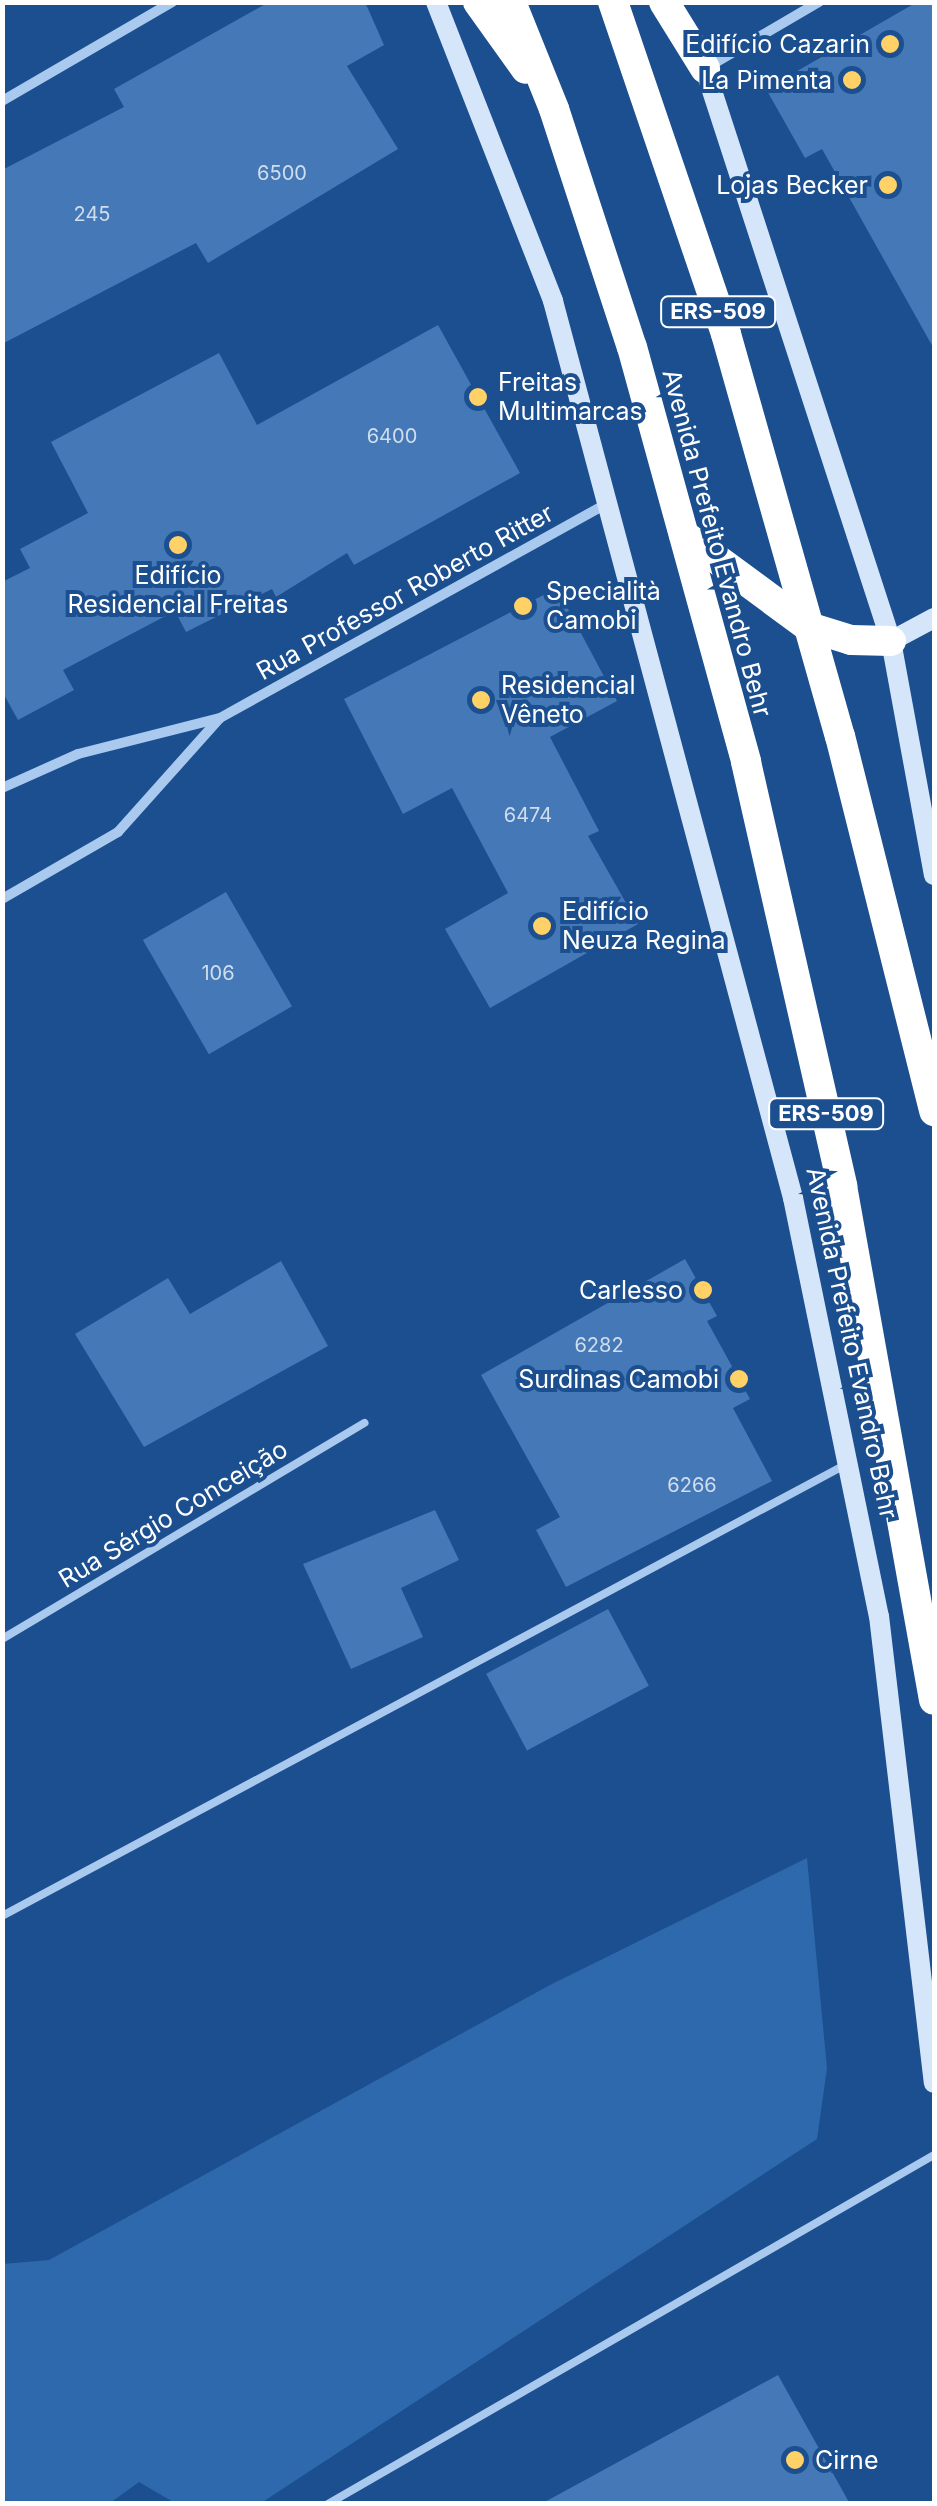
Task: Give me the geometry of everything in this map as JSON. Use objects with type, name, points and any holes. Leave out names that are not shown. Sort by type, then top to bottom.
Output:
[{"type":"highway","name":"ERS-509","points":[[478,2],[554,110]]},
{"type":"highway","name":"Avenida Prefeito Evandro Behr","points":[[512,2],[554,110],[684,535],[746,762],[842,1186],[934,1700]]},
{"type":"highway","name":"ERS-509","points":[[613,2],[726,334],[809,627],[934,1111]]},
{"type":"highway","name":"ERS-509","points":[[664,2],[705,68]]},
{"type":"highway","points":[[684,535],[809,627],[850,640],[890,641]]},
{"type":"main road","name":"Avenida Prefeito Evandro Behr","points":[[436,2],[553,300],[793,1198],[878,1616],[934,2083]]},
{"type":"main road","name":"ERS-509","points":[[678,2],[705,68],[890,641],[934,875]]},
{"type":"main road","points":[[890,641],[934,618]]},
{"type":"street","points":[[2,102],[172,2]]},
{"type":"street","points":[[705,68],[819,2]]},
{"type":"street","name":"Rua Professor Roberto Ritter","points":[[2,788],[78,754],[220,718],[610,502]]},
{"type":"street","name":"Rua Professor Roberto Ritter","points":[[2,899],[118,832],[220,718]]},
{"type":"lane","name":"Rua Sérgio Conceição","points":[[2,1639],[364,1423]]},
{"type":"lane","points":[[2,1916],[847,1464]]},
{"type":"lane","points":[[328,2504],[934,2155]]},
{"type":"shaded area","points":[[807,1858],[827,2068],[817,2139],[261,2503],[175,2503],[139,2482],[110,2503],[3,2503],[3,2264],[49,2260],[550,1985]]},
{"type":"building","points":[[269,2],[365,2],[384,45],[347,66],[398,149],[208,263],[196,243],[2,344],[2,170],[124,107],[114,89]]},
{"type":"building","points":[[917,2],[934,2],[934,349],[822,149],[805,158],[766,89]]},
{"type":"building","points":[[438,325],[520,473],[354,565],[347,553],[276,597],[272,589],[186,632],[175,611],[63,670],[74,690],[18,720],[2,691],[2,582],[30,568],[20,549],[88,513],[51,442],[219,353],[257,425]]},
{"type":"building","points":[[557,588],[617,701],[550,737],[599,831],[588,836],[638,924],[490,1008],[445,929],[508,893],[452,788],[403,814],[344,699]]},
{"type":"building","points":[[226,892],[292,1006],[209,1054],[143,940]]},
{"type":"building","points":[[685,1259],[717,1316],[707,1321],[750,1399],[733,1408],[772,1481],[566,1587],[536,1530],[560,1517],[481,1375]]},
{"type":"building","points":[[281,1261],[328,1346],[144,1447],[75,1334],[168,1278],[190,1314]]},
{"type":"building","points":[[435,1510],[459,1560],[401,1588],[423,1637],[351,1669],[303,1564]]},
{"type":"building","points":[[608,1609],[649,1686],[527,1751],[486,1674]]},
{"type":"building","points":[[778,2375],[850,2504],[541,2504]]},
{"type":"place","name":"Edifício Cazarin","points":[[890,44]]},
{"type":"place","name":"La Pimenta","points":[[852,80]]},
{"type":"place","name":"Lojas Becker","points":[[888,185]]},
{"type":"place","name":"Freitas Multimarcas","points":[[478,397]]},
{"type":"place","name":"Edifício Residencial Freitas","points":[[178,545]]},
{"type":"place","name":"Specialità Camobi","points":[[523,606]]},
{"type":"place","name":"Residencial Vêneto","points":[[481,700]]},
{"type":"place","name":"Edifício Neuza Regina","points":[[542,926]]},
{"type":"place","name":"Carlesso","points":[[703,1290]]},
{"type":"place","name":"Surdinas Camobi","points":[[739,1379]]},
{"type":"place","name":"Cirne","points":[[795,2460]]}]
